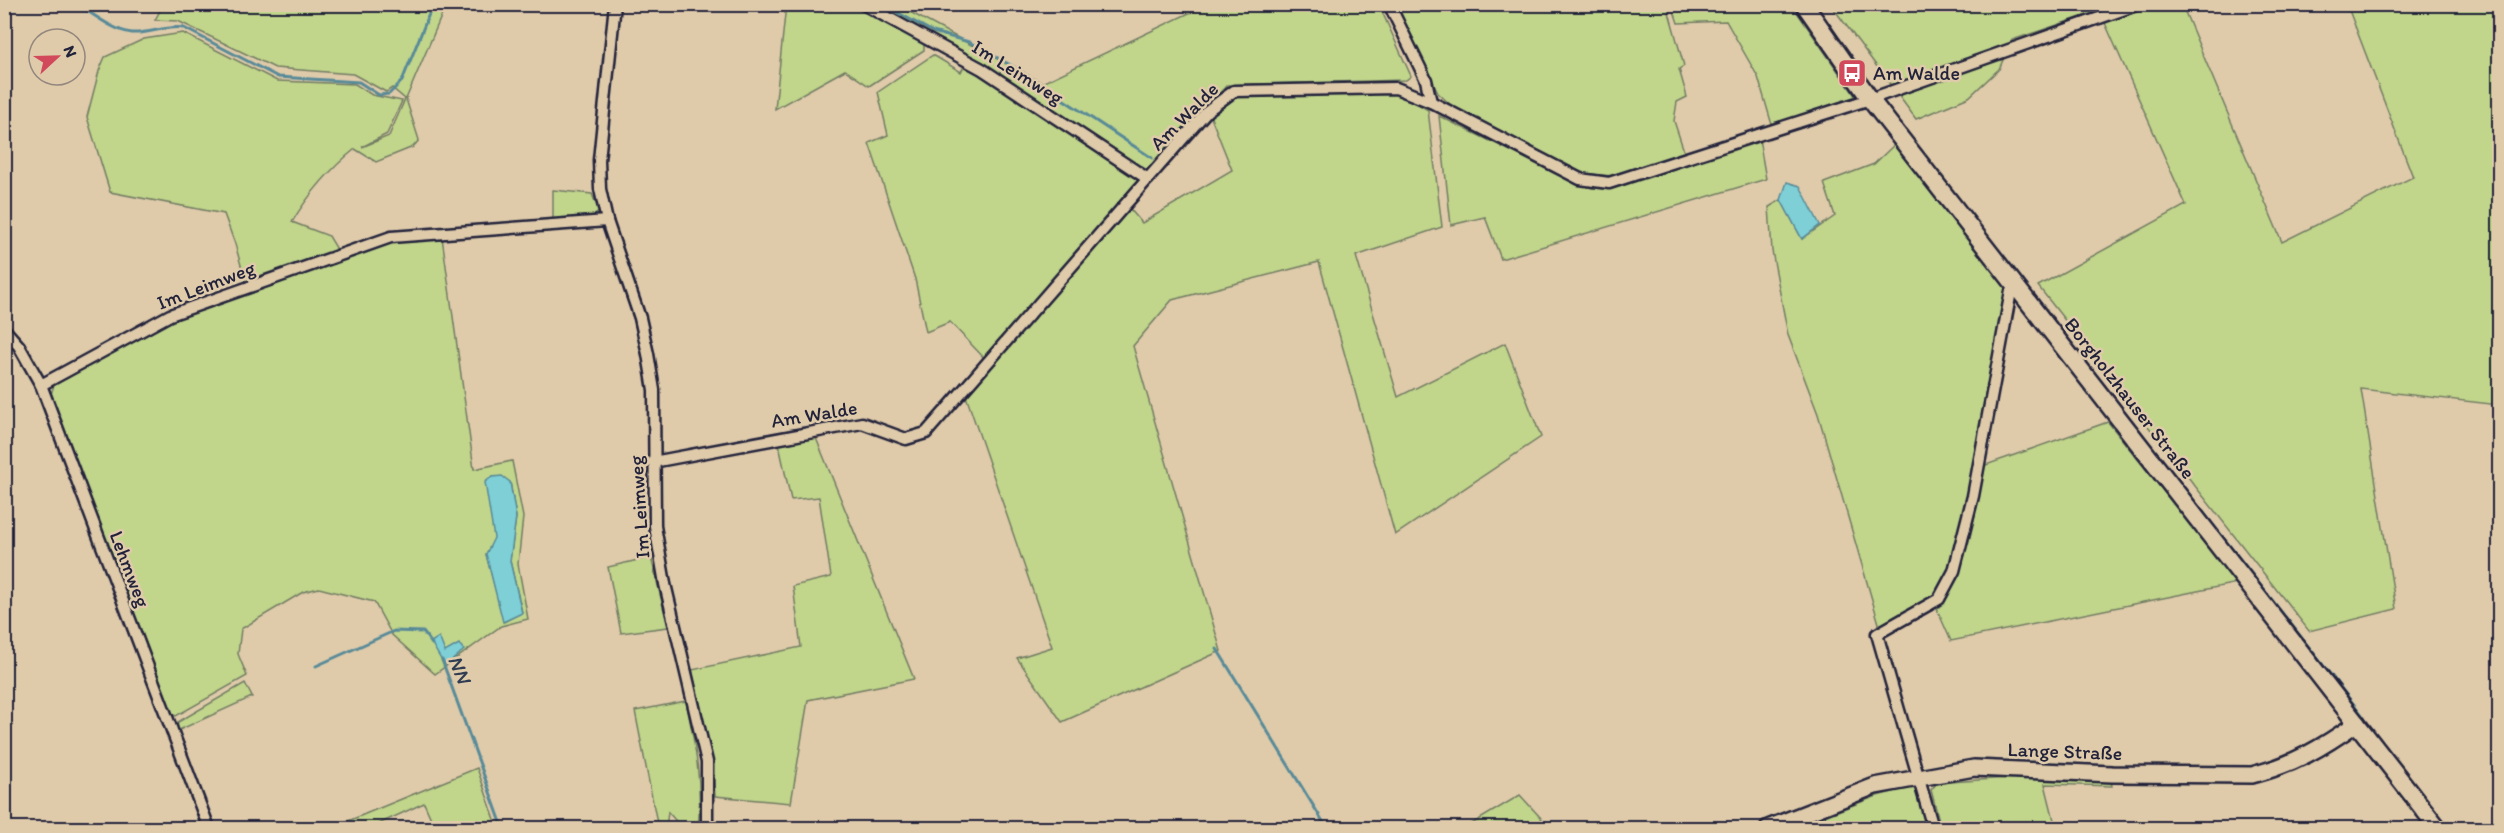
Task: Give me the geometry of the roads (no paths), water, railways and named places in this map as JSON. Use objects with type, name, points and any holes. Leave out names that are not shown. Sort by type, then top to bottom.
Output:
[{"type":"main road","name":"Borgholzhauser Straße","points":[[1804,4],[1870,99],[2438,828]]},
{"type":"street","name":"Im Leimweg","points":[[615,4],[599,160],[600,189],[607,221],[640,318],[648,354],[654,390],[653,501],[658,550],[707,762],[707,828]]},
{"type":"street","name":"Im Leimweg","points":[[863,4],[982,69],[1148,179]]},
{"type":"street","points":[[1389,4],[1426,80],[1431,102]]},
{"type":"street","points":[[1870,99],[2139,4]]},
{"type":"street","name":"Am Walde","points":[[653,462],[862,423],[873,424],[906,439],[926,433],[1207,111],[1226,94],[1234,91],[1396,88],[1431,102],[1580,179],[1609,183],[1870,99]]},
{"type":"street","name":"Im Leimweg","points":[[41,385],[170,315],[391,237],[607,221]]},
{"type":"street","points":[[1932,828],[1877,634],[1939,599],[1954,571],[1973,496],[2011,291],[2017,286]]},
{"type":"street","name":"Lehmweg","points":[[4,329],[19,346],[41,385],[209,828]]},
{"type":"street","name":"Lange Straße","points":[[1768,828],[1875,786],[1918,776],[1974,768],[2123,774],[2252,775],[2284,766],[2314,753],[2357,723]]},
{"type":"water","points":[[1787,182],[1800,186],[1820,225],[1802,239],[1781,200]]},
{"type":"water","points":[[502,476],[510,482],[516,517],[510,561],[522,613],[503,622],[486,554],[494,538],[485,482],[492,477]]},
{"type":"water","points":[[439,637],[445,652],[459,644],[464,650],[448,664],[443,663],[431,642]]},
{"type":"waterway","points":[[76,4],[125,32],[139,33],[184,28],[278,77],[359,82],[379,95],[389,94],[402,81],[433,4]]},
{"type":"waterway","points":[[882,4],[933,32],[969,42],[1014,67],[1152,158]]},
{"type":"waterway","points":[[2034,296],[2098,378]]},
{"type":"waterway","points":[[2109,392],[2362,715]]},
{"type":"waterway","name":"NN","points":[[316,666],[394,631],[423,632],[432,644]]},
{"type":"waterway","points":[[1217,649],[1327,828]]},
{"type":"waterway","name":"NN","points":[[442,660],[503,828]]},
{"type":"place","name":"Am Walde","points":[[1852,73]]}]
